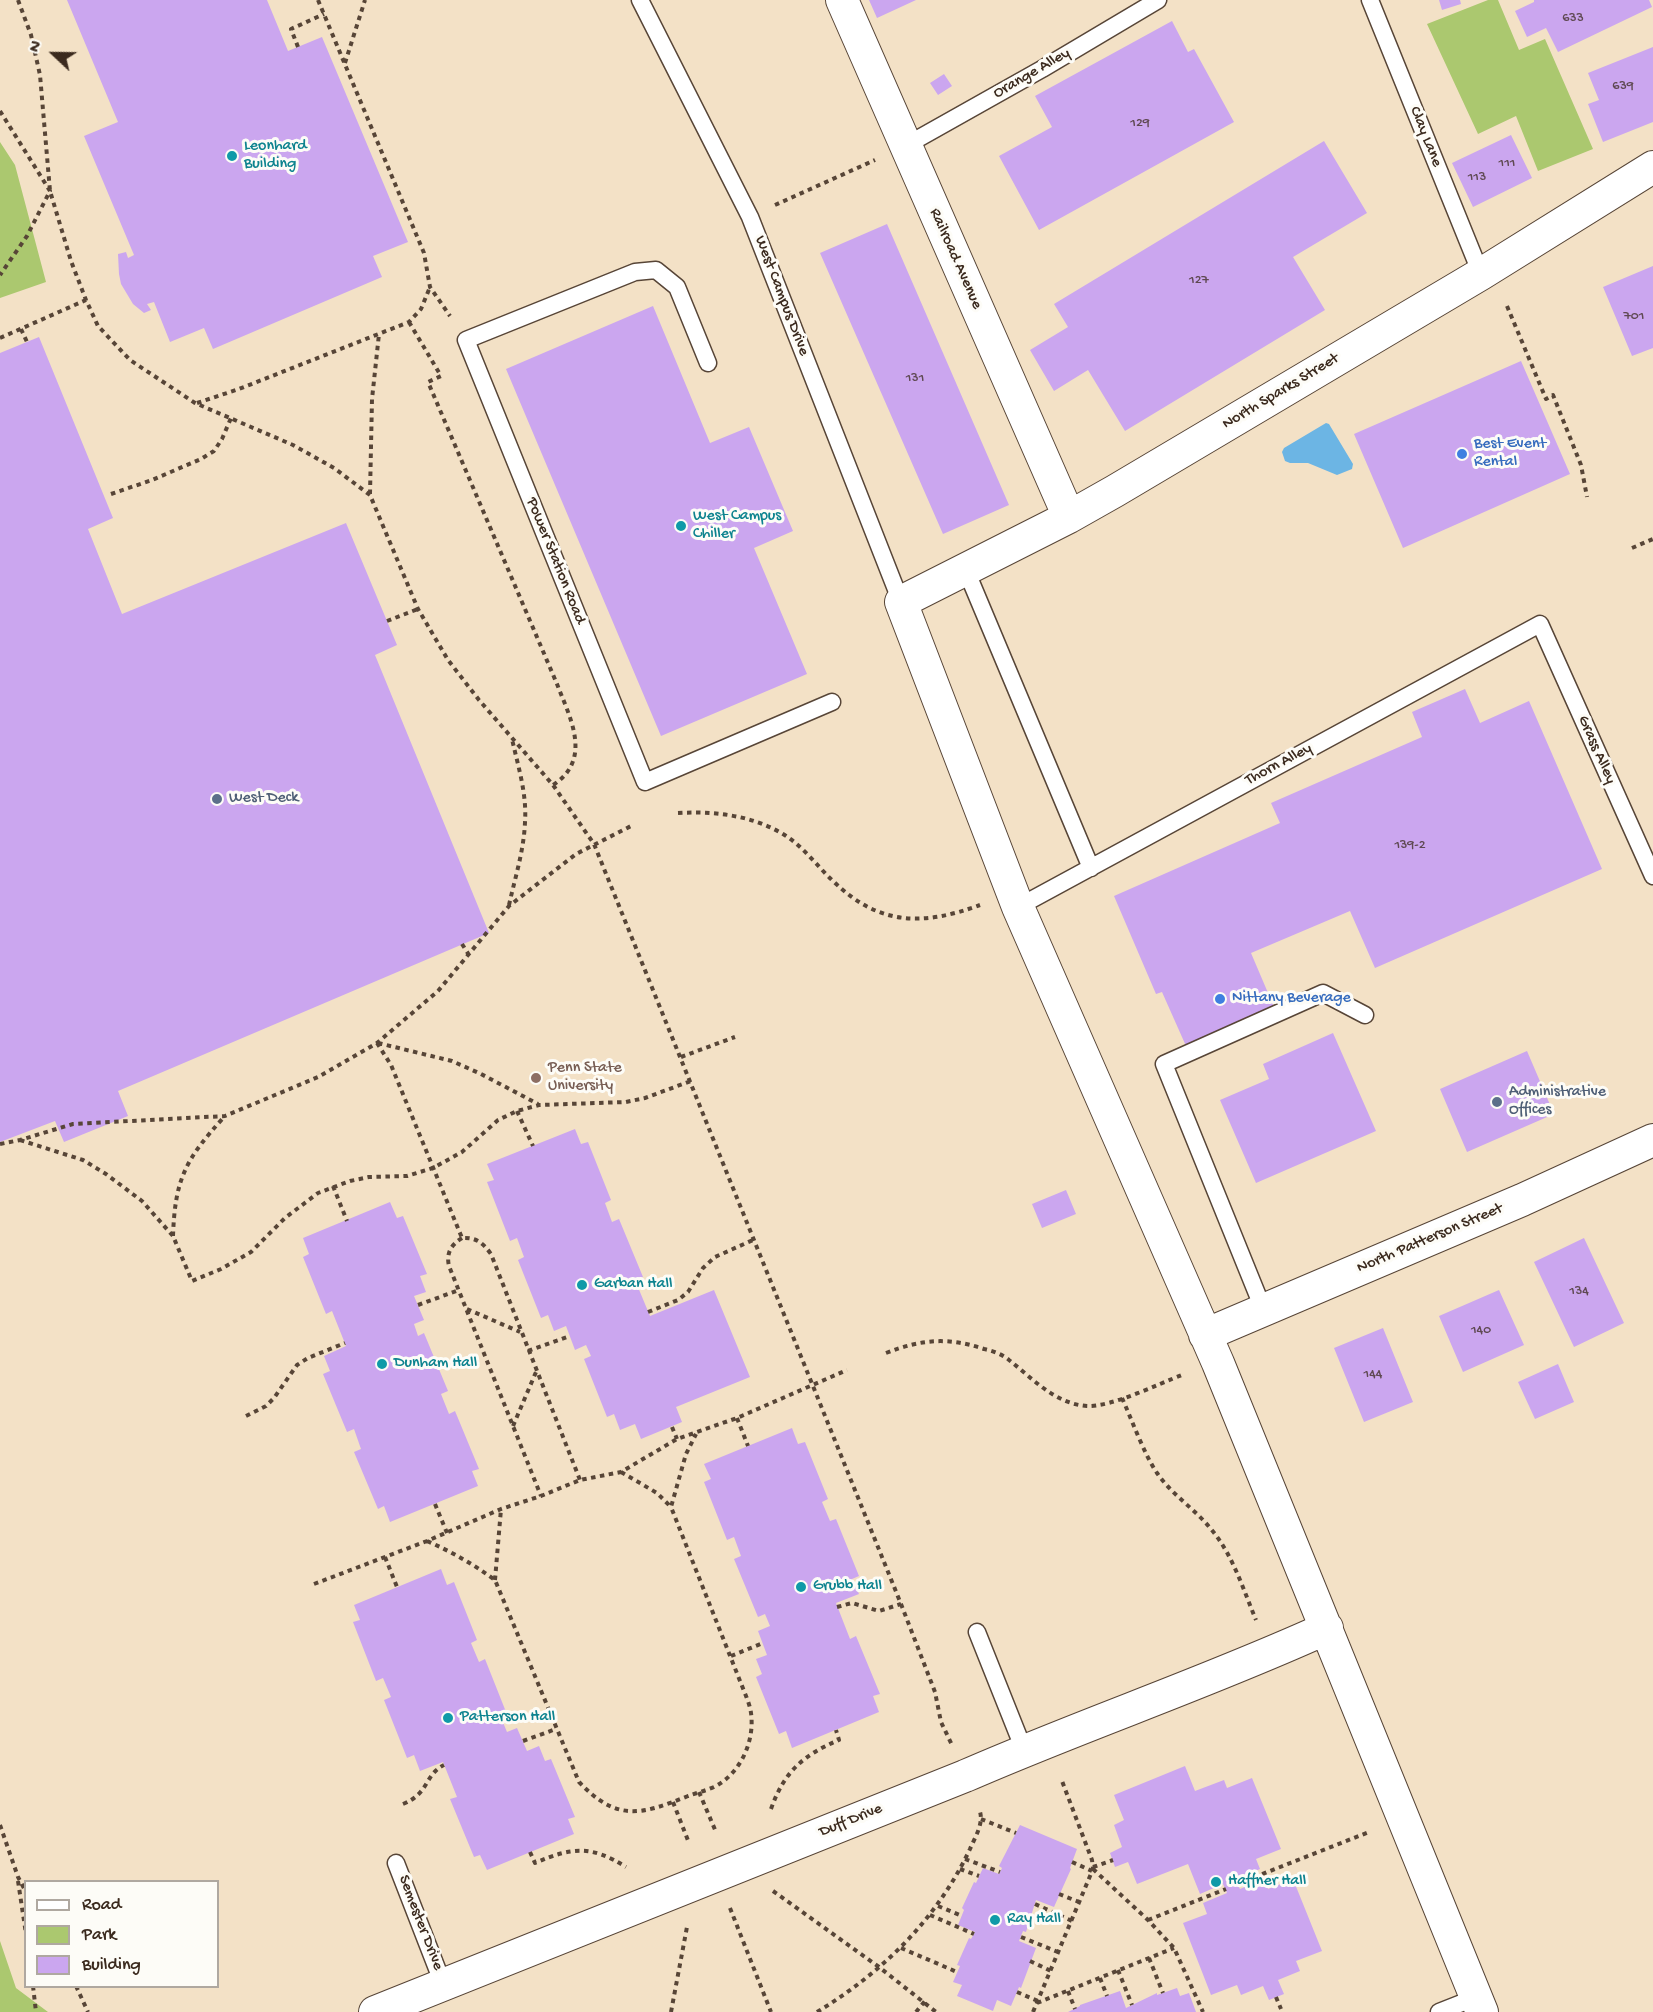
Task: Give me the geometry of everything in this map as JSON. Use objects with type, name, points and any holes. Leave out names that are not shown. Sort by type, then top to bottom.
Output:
[{"type":"street","name":"Railroad Avenue","points":[[843,0],[1069,518]]},
{"type":"street","name":"North Sparks Street","points":[[901,602],[1069,518],[1480,274],[1653,167]]},
{"type":"street","points":[[901,602],[1018,907],[1205,1335],[1327,1628],[1479,2005]]},
{"type":"street","name":"North Patterson Street","points":[[1205,1335],[1522,1200],[1653,1140]]},
{"type":"street","name":"Duff Drive","points":[[375,2012],[965,1776],[1024,1750],[1270,1654],[1327,1628]]},
{"type":"lane","name":"West Campus Drive","points":[[640,0],[750,217],[901,602]]},
{"type":"lane","name":"Orange Alley","points":[[905,146],[1158,0]]},
{"type":"lane","name":"Clay Lane","points":[[1370,0],[1480,274]]},
{"type":"lane","points":[[466,340],[635,272],[656,270],[677,286],[708,363]]},
{"type":"lane","name":"Power Station Road","points":[[466,340],[645,782],[832,702]]},
{"type":"lane","points":[[966,570],[1091,867]]},
{"type":"lane","name":"Thorn Alley","points":[[1018,907],[1540,624]]},
{"type":"lane","name":"Grass Alley","points":[[1540,624],[1653,876]]},
{"type":"lane","points":[[1264,1311],[1164,1064],[1323,993],[1365,1015]]},
{"type":"lane","points":[[977,1632],[1024,1750]]},
{"type":"lane","name":"Semester Drive","points":[[396,1863],[443,1984]]},
{"type":"lane","points":[[1439,2012],[1479,2005]]},
{"type":"path","points":[[18,0],[31,35],[40,75],[50,191],[71,261],[98,326],[130,360],[195,404],[293,445],[334,468],[370,495]]},
{"type":"path","points":[[318,0],[424,253],[430,287],[466,340]]},
{"type":"path","points":[[345,63],[365,0]]},
{"type":"path","points":[[298,47],[291,29],[324,14]]},
{"type":"path","points":[[0,111],[50,191]]},
{"type":"path","points":[[750,217],[905,146]]},
{"type":"path","points":[[0,275],[27,236],[50,191]]},
{"type":"path","points":[[195,404],[409,322],[422,309],[430,287]]},
{"type":"path","points":[[0,338],[86,300]]},
{"type":"path","points":[[1507,306],[1546,399],[1553,395],[1581,465],[1587,496]]},
{"type":"path","points":[[409,322],[441,376],[428,382],[576,733],[575,755],[568,771],[553,786]]},
{"type":"path","points":[[21,329],[27,342]]},
{"type":"path","points":[[379,334],[372,399],[370,495],[388,542],[418,609],[448,660],[478,699],[553,786],[594,844],[901,1604],[935,1692],[941,1722],[953,1747]]},
{"type":"path","points":[[111,494],[152,480],[214,451],[222,440],[231,418]]},
{"type":"path","points":[[1632,548],[1653,539]]},
{"type":"path","points":[[387,621],[418,609]]},
{"type":"path","points":[[509,906],[523,846],[525,820],[522,783],[512,738]]},
{"type":"path","points":[[678,813],[725,813],[756,821],[799,846],[834,883],[855,900],[885,915],[917,919],[954,915],[984,904]]},
{"type":"path","points":[[0,1144],[73,1124],[225,1116],[297,1087],[377,1043],[438,991],[509,906],[569,859],[633,825]]},
{"type":"path","points":[[462,944],[468,955]]},
{"type":"path","points":[[681,1057],[735,1037]]},
{"type":"path","points":[[377,1043],[452,1061],[539,1105]]},
{"type":"path","points":[[377,1043],[391,1065],[462,1238]]},
{"type":"path","points":[[20,1140],[83,1160],[142,1201],[173,1236],[192,1281],[236,1262],[251,1252],[301,1204],[333,1186],[369,1177],[407,1176],[433,1168],[462,1152],[498,1120],[517,1111],[539,1105],[626,1102],[669,1090],[691,1081]]},
{"type":"path","points":[[517,1111],[533,1146]]},
{"type":"path","points":[[173,1236],[176,1201],[189,1160],[225,1116]]},
{"type":"path","points":[[333,1186],[347,1221]]},
{"type":"path","points":[[541,1496],[447,1258],[449,1250],[462,1238],[470,1237],[478,1240],[491,1254],[580,1480]]},
{"type":"path","points":[[648,1312],[678,1300],[688,1292],[703,1268],[715,1257],[753,1240]]},
{"type":"path","points":[[418,1305],[459,1290]]},
{"type":"path","points":[[466,1308],[521,1333]]},
{"type":"path","points":[[528,1351],[570,1336]]},
{"type":"path","points":[[886,1353],[908,1344],[929,1341],[951,1341],[998,1353],[1036,1384],[1072,1403],[1088,1406],[1122,1398],[1182,1375]]},
{"type":"path","points":[[246,1416],[266,1406],[297,1365],[345,1343]]},
{"type":"path","points":[[314,1584],[580,1480],[621,1472],[677,1439],[737,1418],[847,1370]]},
{"type":"path","points":[[513,1426],[536,1371]]},
{"type":"path","points":[[1122,1398],[1155,1472],[1173,1494],[1209,1526],[1218,1538],[1241,1580],[1258,1624]]},
{"type":"path","points":[[737,1418],[748,1446]]},
{"type":"path","points":[[672,1427],[677,1439]]},
{"type":"path","points":[[671,1507],[686,1454],[696,1433]]},
{"type":"path","points":[[501,1509],[495,1580],[579,1782],[593,1796],[609,1806],[624,1811],[640,1812],[656,1809],[714,1786],[738,1766],[747,1750],[752,1732],[751,1712],[671,1507],[657,1493],[621,1472]]},
{"type":"path","points":[[435,1504],[447,1533]]},
{"type":"path","points":[[427,1541],[472,1563],[495,1580]]},
{"type":"path","points":[[385,1557],[397,1587]]},
{"type":"path","points":[[837,1607],[852,1603],[879,1611],[901,1604]]},
{"type":"path","points":[[731,1656],[763,1643]]},
{"type":"path","points":[[523,1741],[556,1729]]},
{"type":"path","points":[[771,1809],[785,1777],[813,1752],[839,1740],[836,1730]]},
{"type":"path","points":[[403,1804],[422,1792],[431,1774],[444,1765]]},
{"type":"path","points":[[1033,2012],[1093,1869],[1092,1860],[1062,1781]]},
{"type":"path","points":[[699,1792],[716,1832]]},
{"type":"path","points":[[673,1802],[689,1843]]},
{"type":"path","points":[[817,2012],[849,1993],[879,1967],[900,1948],[938,1906],[960,1869],[975,1837],[981,1819],[978,1805]]},
{"type":"path","points":[[981,1819],[1016,1833]]},
{"type":"path","points":[[0,1825],[24,1888]]},
{"type":"path","points":[[1237,1884],[1369,1832]]},
{"type":"path","points":[[530,1852],[534,1863],[580,1850],[597,1852],[626,1867]]},
{"type":"path","points":[[965,1858],[1000,1872]]},
{"type":"path","points":[[1093,1869],[1113,1860]]},
{"type":"path","points":[[1072,1862],[1093,1869],[1148,1920],[1174,1948],[1203,2012]]},
{"type":"path","points":[[960,1869],[979,1876]]},
{"type":"path","points":[[18,1877],[24,1920]]},
{"type":"path","points":[[770,1888],[925,2001],[936,2012]]},
{"type":"path","points":[[1148,1920],[1226,1889]]},
{"type":"path","points":[[1059,1894],[1079,1902]]},
{"type":"path","points":[[1035,1904],[1072,1921]]},
{"type":"path","points":[[729,1905],[771,2012]]},
{"type":"path","points":[[938,1906],[962,1916]]},
{"type":"path","points":[[930,1915],[974,1934]]},
{"type":"path","points":[[671,2012],[688,1922]]},
{"type":"path","points":[[1021,1936],[1058,1952]]},
{"type":"path","points":[[900,1948],[957,1972]]},
{"type":"path","points":[[1017,1992],[1037,2002],[1174,1948]]},
{"type":"path","points":[[1149,1958],[1163,1993]]},
{"type":"path","points":[[1030,1961],[1051,1971]]},
{"type":"path","points":[[1118,1970],[1132,2006]]},
{"type":"path","points":[[1100,1978],[1107,1996]]},
{"type":"path","points":[[33,1988],[36,2012]]},
{"type":"path","points":[[76,1988],[88,2012]]},
{"type":"path","points":[[1068,1991],[1075,2009]]},
{"type":"path","points":[[1276,1997],[1281,2008]]},
{"type":"path","points":[[916,2012],[925,2001]]},
{"type":"green space","points":[[1488,0],[1498,0],[1519,50],[1545,39],[1593,149],[1538,171],[1516,116],[1478,134],[1427,24]]},
{"type":"green space","points":[[0,142],[15,165],[46,282],[0,298]]},
{"type":"green space","points":[[0,1941],[16,1988],[48,2012],[0,2012]]},
{"type":"water","points":[[1326,423],[1329,424],[1353,464],[1352,469],[1337,475],[1308,463],[1285,461],[1282,452],[1284,448]]},
{"type":"building","name":"Leonhard Building","points":[[67,0],[267,0],[288,51],[322,37],[408,242],[373,256],[382,277],[213,349],[204,328],[170,342],[154,302],[147,304],[151,310],[144,313],[133,304],[121,284],[118,254],[126,252],[128,258],[134,255],[84,136],[118,122]]},
{"type":"building","points":[[869,0],[916,0],[877,18]]},
{"type":"building","points":[[1439,0],[1460,0],[1461,4],[1442,10]]},
{"type":"building","points":[[1534,0],[1649,0],[1652,7],[1558,52],[1546,28],[1527,37],[1515,11]]},
{"type":"building","points":[[1172,21],[1188,52],[1194,49],[1234,122],[1039,230],[999,156],[1052,127],[1035,96]]},
{"type":"building","points":[[1653,47],[1653,122],[1603,142],[1588,104],[1599,100],[1588,73]]},
{"type":"building","points":[[944,74],[952,86],[938,95],[930,83]]},
{"type":"building","points":[[1511,135],[1532,178],[1473,207],[1452,163]]},
{"type":"building","points":[[1324,141],[1367,213],[1293,257],[1325,310],[1125,431],[1088,370],[1054,391],[1030,350],[1068,327],[1054,304]]},
{"type":"building","points":[[887,224],[1009,505],[943,534],[820,253]]},
{"type":"building","points":[[1653,266],[1653,348],[1632,356],[1603,287]]},
{"type":"building","name":"West Campus Chiller","points":[[653,306],[710,443],[749,427],[793,531],[754,548],[807,674],[661,736],[506,369]]},
{"type":"building","name":"West Deck","points":[[39,337],[113,518],[88,529],[122,614],[346,523],[397,645],[375,655],[489,933],[118,1091],[128,1116],[64,1142],[55,1121],[0,1142],[0,353]]},
{"type":"building","name":"Best Event Rental","points":[[1521,361],[1570,474],[1403,548],[1354,434]]},
{"type":"building","points":[[1465,689],[1480,723],[1529,701],[1602,869],[1375,968],[1350,911],[1251,953],[1274,1007],[1186,1046],[1162,992],[1156,994],[1114,896],[1280,823],[1271,803],[1422,737],[1412,712]]},
{"type":"building","points":[[1333,1033],[1376,1131],[1256,1183],[1220,1100],[1269,1079],[1263,1064]]},
{"type":"building","name":"Administrative Offices","points":[[1527,1051],[1554,1114],[1467,1152],[1440,1089]]},
{"type":"building","name":"Garban Hall","points":[[575,1129],[581,1144],[588,1142],[611,1200],[605,1203],[612,1222],[619,1219],[643,1277],[635,1280],[650,1316],[714,1290],[750,1377],[676,1407],[682,1422],[641,1439],[635,1424],[620,1430],[614,1414],[607,1417],[584,1359],[591,1356],[586,1345],[575,1350],[566,1326],[554,1331],[548,1315],[541,1318],[518,1260],[524,1257],[517,1238],[510,1241],[487,1182],[494,1180],[487,1164]]},
{"type":"building","points":[[1066,1190],[1076,1214],[1042,1228],[1032,1204]]},
{"type":"building","name":"Dunham Hall","points":[[390,1202],[397,1218],[403,1216],[427,1274],[420,1276],[426,1292],[414,1296],[424,1320],[414,1324],[418,1336],[424,1333],[448,1391],[441,1394],[449,1414],[455,1411],[479,1469],[472,1471],[478,1486],[390,1522],[384,1506],[378,1509],[354,1452],[361,1449],[354,1429],[347,1432],[323,1374],[330,1371],[324,1356],[346,1346],[332,1311],[326,1314],[303,1257],[309,1254],[303,1238]]},
{"type":"building","points":[[1584,1238],[1624,1323],[1574,1347],[1534,1262]]},
{"type":"building","points":[[1499,1290],[1524,1345],[1463,1372],[1439,1316]]},
{"type":"building","points":[[1383,1328],[1413,1402],[1364,1422],[1334,1348]]},
{"type":"building","points":[[1558,1364],[1574,1402],[1535,1419],[1518,1382]]},
{"type":"building","name":"Grubb Hall","points":[[792,1428],[798,1444],[805,1442],[828,1499],[822,1502],[830,1521],[836,1519],[859,1576],[852,1579],[859,1594],[836,1603],[850,1639],[856,1636],[880,1694],[873,1696],[879,1712],[792,1748],[786,1731],[779,1734],[756,1677],[762,1674],[756,1659],[767,1655],[758,1631],[770,1626],[765,1614],[758,1617],[734,1559],[741,1556],[734,1537],[727,1540],[704,1482],[711,1479],[704,1464]]},
{"type":"building","name":"Patterson Hall","points":[[441,1569],[447,1585],[454,1582],[477,1640],[471,1643],[479,1662],[485,1659],[508,1717],[502,1720],[507,1732],[517,1728],[527,1751],[539,1746],[545,1761],[551,1759],[575,1817],[568,1819],[574,1834],[487,1870],[480,1855],[474,1857],[450,1799],[457,1797],[443,1762],[420,1771],[414,1755],[407,1758],[384,1700],[391,1697],[383,1678],[376,1681],[353,1622],[360,1620],[354,1605]]},
{"type":"building","name":"Haffner Hall","points":[[1185,1766],[1195,1791],[1224,1780],[1227,1788],[1252,1778],[1281,1849],[1256,1859],[1260,1869],[1236,1879],[1237,1884],[1240,1889],[1264,1879],[1268,1889],[1293,1879],[1322,1951],[1296,1961],[1300,1971],[1278,1980],[1284,1994],[1269,2000],[1263,1986],[1241,1995],[1237,1985],[1211,1995],[1183,1923],[1207,1914],[1203,1903],[1227,1893],[1223,1884],[1200,1894],[1188,1864],[1137,1884],[1128,1862],[1115,1867],[1110,1853],[1122,1847],[1114,1825],[1124,1820],[1114,1795]]},
{"type":"building","name":"Ray Hall","points":[[1020,1825],[1077,1849],[1054,1907],[1036,1900],[1026,1932],[1023,1931],[1019,1941],[1036,1948],[1021,1988],[1019,1987],[1011,2006],[997,2000],[993,2011],[957,1996],[962,1985],[953,1982],[960,1966],[957,1965],[969,1938],[971,1939],[975,1932],[958,1925],[964,1910],[962,1908],[974,1882],[976,1883],[983,1868],[999,1874],[1002,1868],[999,1866]]},
{"type":"building","points":[[1177,1988],[1180,1996],[1189,1993],[1196,2012],[1068,2012],[1080,2005],[1120,1991],[1126,2008],[1157,1993],[1157,1995]]},
{"type":"place","name":"Leonhard Building","points":[[232,156]]},
{"type":"place","name":"Best Event Rental","points":[[1462,454]]},
{"type":"place","name":"West Campus Chiller","points":[[681,526]]},
{"type":"place","name":"West Deck","points":[[217,799]]},
{"type":"place","name":"Nittany Beverage","points":[[1220,999]]},
{"type":"place","name":"Penn State University","points":[[536,1078]]},
{"type":"place","name":"Administrative Offices","points":[[1497,1102]]},
{"type":"place","name":"Garban Hall","points":[[582,1285]]},
{"type":"place","name":"Dunham Hall","points":[[382,1364]]},
{"type":"place","name":"Grubb Hall","points":[[801,1587]]},
{"type":"place","name":"Patterson Hall","points":[[448,1718]]},
{"type":"place","name":"Haffner Hall","points":[[1216,1882]]},
{"type":"place","name":"Ray Hall","points":[[995,1920]]}]
